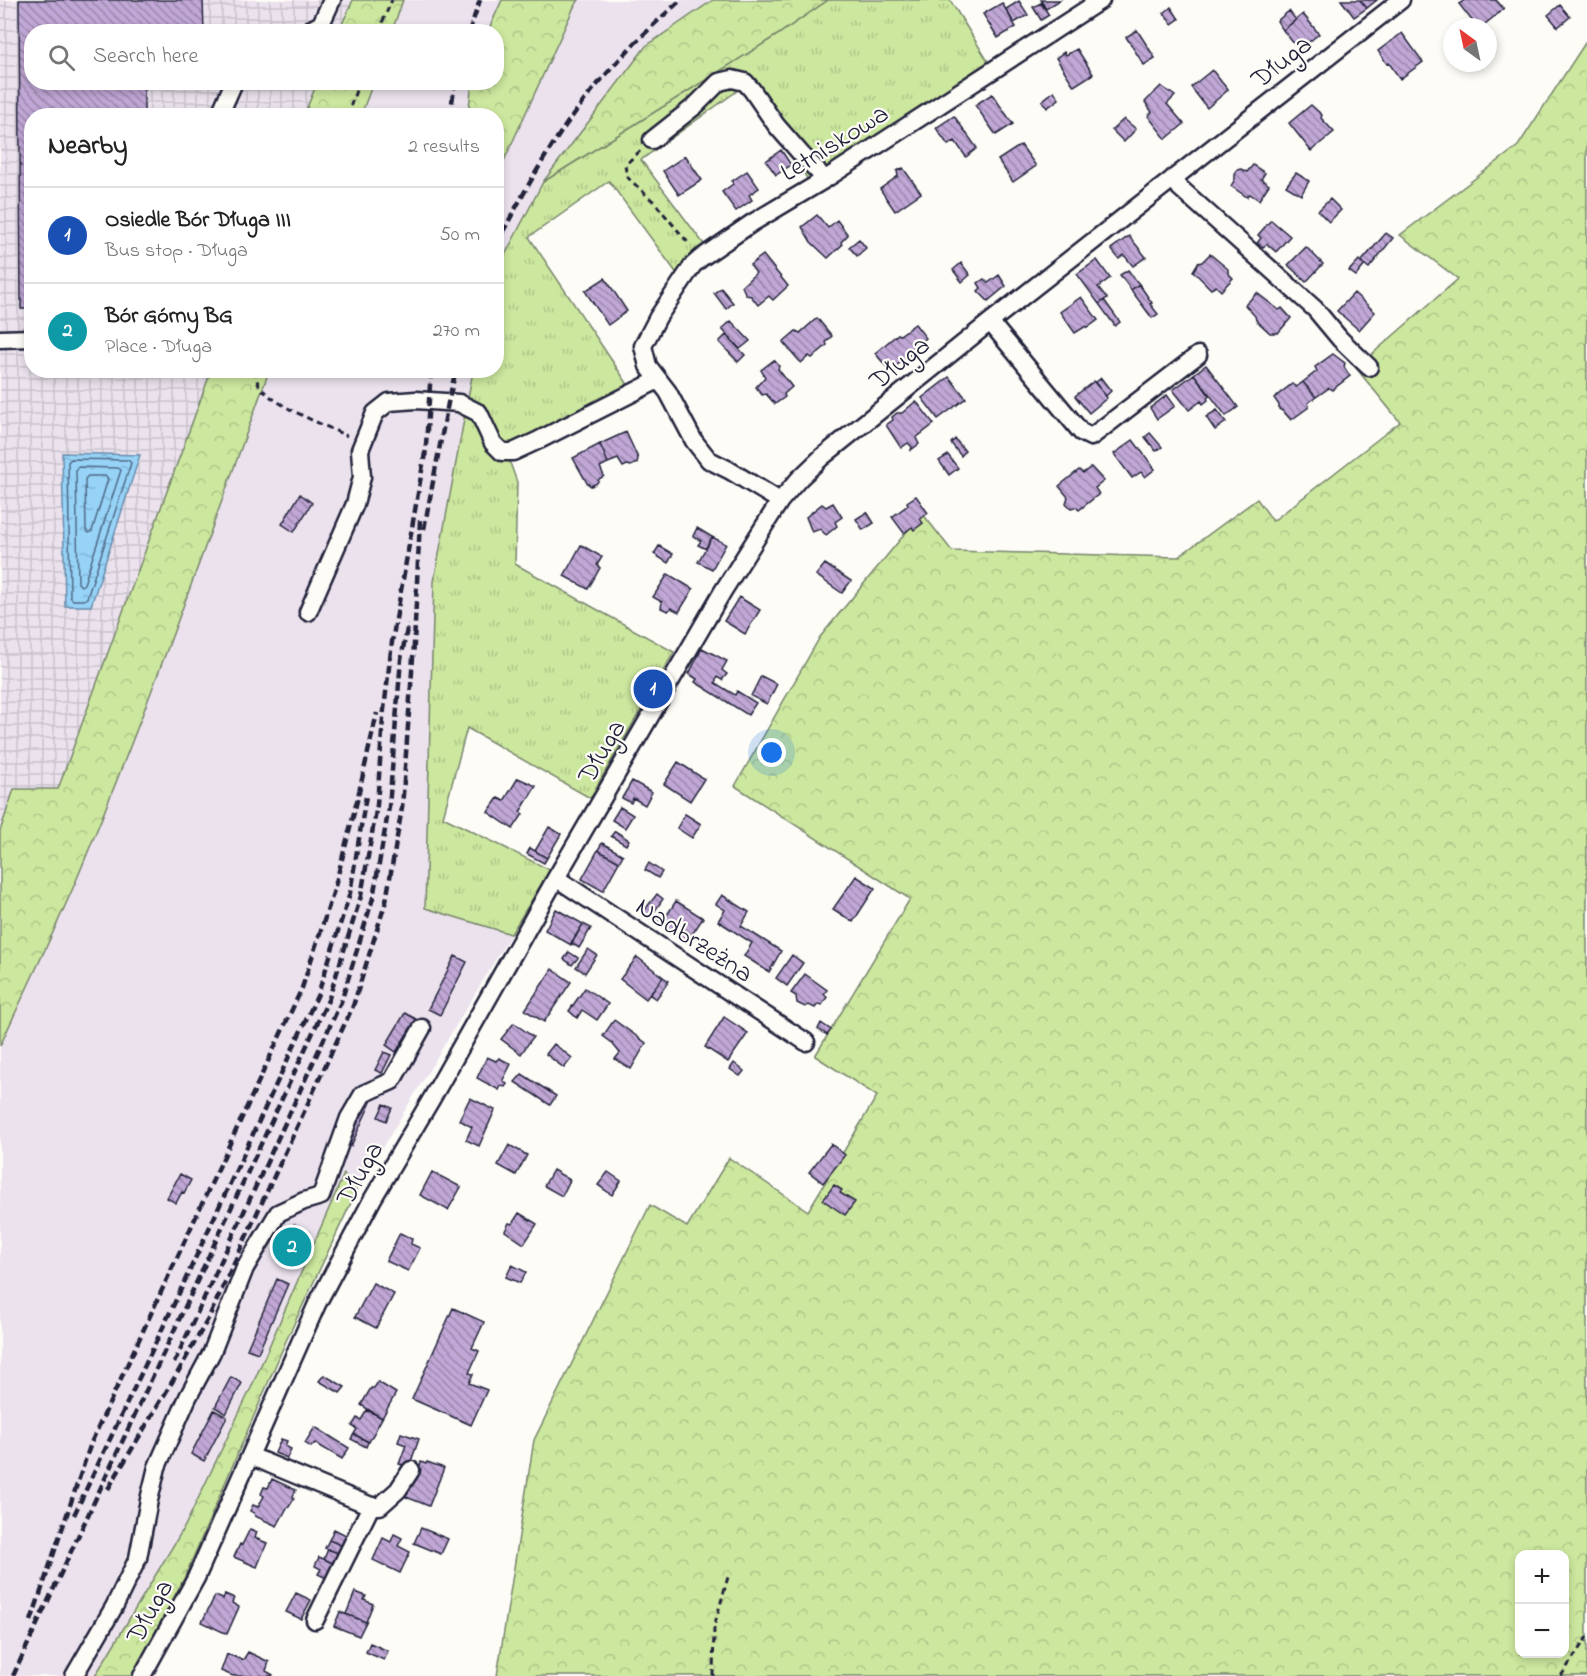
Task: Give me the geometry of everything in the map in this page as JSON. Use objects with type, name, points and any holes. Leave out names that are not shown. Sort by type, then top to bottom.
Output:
[{"type":"street","points":[[321,24],[332,0]]},
{"type":"street","name":"Letniskowa","points":[[653,373],[643,346],[658,316],[693,265],[701,258],[1101,0]]},
{"type":"street","name":"Długa","points":[[142,1676],[196,1578],[318,1304],[372,1200],[723,591],[780,501],[822,457],[990,322],[1401,0]]},
{"type":"street","points":[[652,140],[695,106],[719,82],[732,79],[745,82],[776,125],[824,180]]},
{"type":"street","points":[[223,108],[230,90]]},
{"type":"street","points":[[1173,178],[1180,188],[1316,309],[1340,339],[1369,367]]},
{"type":"street","points":[[990,322],[1081,432],[1091,437],[1198,355]]},
{"type":"street","points":[[0,339],[24,338]]},
{"type":"street","points":[[308,612],[355,504],[362,477],[360,450],[375,413],[389,402],[416,400],[459,403],[479,413],[494,443],[502,452],[513,452],[539,440],[653,373],[668,392],[688,431],[708,460],[780,501]]},
{"type":"street","name":"Nadbrzeżna","points":[[556,878],[806,1042]]},
{"type":"street","points":[[74,1676],[114,1607],[138,1558],[148,1500],[157,1467],[188,1397],[212,1352],[245,1268],[278,1213],[304,1201],[321,1197],[349,1118],[363,1094],[392,1081],[422,1028]]},
{"type":"street","points":[[250,1456],[371,1506],[380,1506],[398,1490],[411,1470]]},
{"type":"street","points":[[315,1620],[371,1506]]},
{"type":"path","points":[[382,24],[392,0]]},
{"type":"path","points":[[350,108],[356,90]]},
{"type":"path","points":[[652,140],[625,165],[627,177],[654,202],[701,258]]},
{"type":"path","points":[[257,378],[259,387],[277,400],[363,443]]},
{"type":"path","points":[[713,1676],[714,1627],[728,1577]]},
{"type":"path","points":[[1561,1676],[1587,1637]]},
{"type":"shaded area","points":[[0,0],[353,0],[342,24],[24,24],[24,90],[314,90],[307,108],[24,108],[24,378],[208,378],[58,789],[14,789],[0,831]]},
{"type":"shaded area","points":[[403,0],[502,0],[491,24],[395,24]]},
{"type":"shaded area","points":[[579,0],[713,0],[646,46],[543,182],[504,270],[504,161]]},
{"type":"shaded area","points":[[370,90],[471,90],[469,108],[364,108]]},
{"type":"shaded area","points":[[266,378],[472,378],[434,581],[425,907],[511,934],[357,1190],[286,1341],[184,1579],[132,1676],[0,1676],[0,1046],[75,883],[115,785]]},
{"type":"green space","points":[[353,0],[403,0],[394,24],[342,24]]},
{"type":"green space","points":[[502,0],[579,0],[504,161],[504,108],[469,108],[471,90],[504,90],[504,24],[491,24]]},
{"type":"green space","points":[[713,0],[828,0],[777,35],[543,182],[646,46]]},
{"type":"green space","points":[[828,0],[950,0],[996,74],[817,193],[744,86],[641,160],[706,247],[678,275],[609,181],[529,237],[637,398],[509,460],[517,482],[515,564],[674,652],[590,798],[467,728],[443,817],[550,870],[511,934],[425,908],[434,581],[472,378],[504,378],[505,255],[543,182],[777,35]]},
{"type":"green space","points":[[1587,40],[1587,1676],[497,1676],[534,1440],[650,1205],[687,1227],[729,1158],[808,1211],[877,1096],[815,1056],[910,899],[735,786],[820,637],[922,513],[952,551],[1178,557],[1257,499],[1273,521],[1400,422],[1356,368],[1458,279],[1400,235],[1518,146]]},
{"type":"green space","points":[[314,90],[370,90],[364,108],[307,108]]},
{"type":"green space","points":[[208,378],[266,378],[176,627],[102,818],[67,902],[0,1046],[0,831],[14,789],[58,789]]},
{"type":"green space","points":[[344,1174],[357,1190],[286,1341],[184,1579],[132,1676],[95,1676],[185,1526],[251,1388]]},
{"type":"water","points":[[62,453],[140,455],[91,606],[65,606]]},
{"type":"building","points":[[19,0],[203,0],[204,24],[24,24],[24,90],[144,90],[144,108],[24,108],[24,309],[21,309]]},
{"type":"building","points":[[1041,0],[1060,0],[1046,9]]},
{"type":"building","points":[[1341,0],[1360,0],[1367,8],[1354,17]]},
{"type":"building","points":[[1360,0],[1377,0],[1367,8]]},
{"type":"building","points":[[1465,0],[1496,0],[1504,9],[1492,18],[1470,18],[1459,4]]},
{"type":"building","points":[[1019,1],[1028,15],[1014,23],[1006,9]]},
{"type":"building","points":[[1002,3],[1016,27],[998,38],[983,14]]},
{"type":"building","points":[[1041,3],[1049,15],[1041,20],[1033,7]]},
{"type":"building","points":[[1560,5],[1570,17],[1558,27],[1548,15]]},
{"type":"building","points":[[1171,7],[1179,19],[1172,24],[1164,13]]},
{"type":"building","points":[[1289,11],[1296,20],[1283,30],[1277,21]]},
{"type":"building","points":[[1303,14],[1319,34],[1299,50],[1283,30]]},
{"type":"building","points":[[1137,30],[1155,58],[1144,65],[1126,37]]},
{"type":"building","points":[[1402,33],[1423,62],[1400,79],[1378,51]]},
{"type":"building","points":[[1077,49],[1093,74],[1074,86],[1056,58],[1064,52],[1066,55]]},
{"type":"building","points":[[1212,70],[1228,90],[1207,108],[1191,87]]},
{"type":"building","points":[[1161,86],[1175,96],[1167,104],[1184,124],[1166,139],[1148,116],[1152,112],[1145,102]]},
{"type":"building","points":[[1054,91],[1059,99],[1047,108],[1042,101]]},
{"type":"building","points":[[992,94],[1013,124],[996,135],[975,105]]},
{"type":"building","points":[[1311,105],[1322,115],[1321,118],[1334,132],[1311,151],[1289,123]]},
{"type":"building","points":[[954,116],[977,148],[966,157],[955,141],[948,145],[936,128]]},
{"type":"building","points":[[1124,119],[1136,129],[1124,142],[1112,130]]},
{"type":"building","points":[[1021,145],[1036,166],[1013,182],[998,160]]},
{"type":"building","points":[[781,150],[791,165],[776,175],[766,161]]},
{"type":"building","points":[[685,156],[702,180],[679,195],[663,171]]},
{"type":"building","points":[[1253,165],[1265,173],[1261,179],[1269,185],[1259,200],[1250,194],[1247,197],[1231,186],[1237,170],[1247,172]]},
{"type":"building","points":[[903,168],[921,193],[895,211],[880,189],[898,176],[897,171]]},
{"type":"building","points":[[747,171],[759,188],[749,195],[752,200],[736,211],[722,192],[733,184],[732,181]]},
{"type":"building","points":[[1296,173],[1309,181],[1301,195],[1286,186]]},
{"type":"building","points":[[1330,199],[1341,210],[1329,222],[1318,211]]},
{"type":"building","points":[[817,215],[828,228],[837,220],[848,235],[841,242],[842,245],[828,258],[811,242],[802,227]]},
{"type":"building","points":[[1271,220],[1290,236],[1276,252],[1267,244],[1263,247],[1257,243],[1261,238],[1258,235]]},
{"type":"building","points":[[1386,233],[1393,238],[1369,268],[1361,262]]},
{"type":"building","points":[[1129,236],[1146,257],[1133,266],[1124,255],[1119,259],[1111,249]]},
{"type":"building","points":[[859,239],[866,248],[857,256],[849,247]]},
{"type":"building","points":[[1306,247],[1323,264],[1306,282],[1288,265]]},
{"type":"building","points":[[1210,254],[1228,269],[1228,273],[1233,278],[1221,291],[1216,286],[1211,289],[1193,271],[1198,263]]},
{"type":"building","points":[[763,255],[788,286],[773,300],[769,296],[758,305],[751,296],[746,295],[742,286],[756,273],[750,265]]},
{"type":"building","points":[[1097,260],[1110,278],[1098,287],[1107,298],[1099,304],[1077,274]]},
{"type":"building","points":[[1359,260],[1365,265],[1356,276],[1349,271]]},
{"type":"building","points":[[961,263],[970,275],[962,282],[953,270]]},
{"type":"building","points":[[1128,270],[1139,284],[1131,290],[1120,275]]},
{"type":"building","points":[[999,275],[1006,286],[988,301],[978,291],[981,288],[978,283],[984,279],[988,283]]},
{"type":"building","points":[[605,278],[627,311],[608,325],[585,291]]},
{"type":"building","points":[[1139,284],[1158,314],[1152,318],[1131,290]]},
{"type":"building","points":[[721,288],[733,303],[726,309],[714,293]]},
{"type":"building","points":[[1257,293],[1279,310],[1282,308],[1291,318],[1278,333],[1270,333],[1245,305]]},
{"type":"building","points":[[1354,293],[1375,312],[1359,330],[1337,311]]},
{"type":"building","points":[[1081,297],[1098,320],[1075,333],[1060,312]]},
{"type":"building","points":[[1104,300],[1120,322],[1115,326],[1099,304]]},
{"type":"building","points":[[817,318],[832,336],[826,342],[827,345],[812,358],[809,356],[801,363],[783,342],[796,331],[800,333]]},
{"type":"building","points":[[731,321],[750,341],[740,349],[722,329]]},
{"type":"building","points":[[915,324],[926,338],[890,371],[875,353],[898,334],[900,335]]},
{"type":"building","points":[[726,335],[745,355],[738,362],[719,342]]},
{"type":"building","points":[[1333,354],[1345,363],[1344,367],[1350,376],[1332,390],[1329,388],[1316,397],[1303,382],[1317,371],[1315,367]]},
{"type":"building","points":[[774,360],[792,387],[784,394],[785,397],[775,404],[766,394],[762,395],[756,387],[765,377],[761,370]]},
{"type":"building","points":[[1206,365],[1238,407],[1226,416],[1194,374]]},
{"type":"building","points":[[1194,374],[1209,395],[1208,400],[1203,404],[1201,401],[1189,410],[1173,390]]},
{"type":"building","points":[[949,377],[966,398],[938,419],[922,398]]},
{"type":"building","points":[[1101,378],[1111,391],[1106,396],[1095,383]]},
{"type":"building","points":[[1094,381],[1107,398],[1089,413],[1075,396]]},
{"type":"building","points":[[1303,382],[1316,397],[1308,403],[1309,407],[1291,420],[1279,409],[1274,398],[1292,384],[1296,387]]},
{"type":"building","points":[[1167,395],[1175,406],[1157,419],[1150,408]]},
{"type":"building","points":[[916,401],[934,424],[916,438],[919,444],[911,450],[912,447],[908,443],[901,448],[886,425],[897,413],[902,413]]},
{"type":"building","points":[[1217,410],[1226,422],[1215,430],[1206,417]]},
{"type":"building","points":[[626,432],[638,458],[637,463],[623,467],[618,459],[608,463],[600,444]]},
{"type":"building","points":[[1150,433],[1162,447],[1156,451],[1145,437]]},
{"type":"building","points":[[955,439],[965,451],[961,456],[951,443]]},
{"type":"building","points":[[1133,440],[1155,469],[1145,477],[1141,472],[1132,478],[1114,454]]},
{"type":"building","points":[[600,444],[608,463],[600,467],[604,476],[591,486],[573,458]]},
{"type":"building","points":[[948,455],[958,468],[949,475],[939,461]]},
{"type":"building","points":[[1091,467],[1104,481],[1095,488],[1099,494],[1079,510],[1076,507],[1071,508],[1066,503],[1068,497],[1059,486],[1079,470],[1083,473]]},
{"type":"building","points":[[300,494],[312,503],[294,532],[282,524]]},
{"type":"building","points":[[916,496],[928,513],[920,519],[923,523],[914,530],[912,527],[904,533],[892,517]]},
{"type":"building","points":[[833,503],[842,517],[835,522],[837,526],[826,535],[820,529],[812,532],[806,517],[822,504],[826,507]]},
{"type":"building","points":[[867,512],[874,523],[863,530],[856,519]]},
{"type":"building","points":[[697,528],[712,537],[706,549],[698,545],[701,541],[693,536]]},
{"type":"building","points":[[712,537],[726,544],[712,569],[698,562]]},
{"type":"building","points":[[581,545],[602,557],[597,565],[600,568],[588,589],[564,576]]},
{"type":"building","points":[[659,546],[673,554],[668,563],[654,554]]},
{"type":"building","points":[[825,564],[851,581],[842,593],[816,575]]},
{"type":"building","points":[[668,574],[693,589],[679,612],[671,608],[668,611],[661,608],[662,602],[653,597]]},
{"type":"building","points":[[739,597],[760,610],[745,634],[724,621]]},
{"type":"building","points":[[702,648],[727,661],[722,670],[727,674],[722,680],[717,677],[715,683],[735,695],[737,691],[756,703],[748,715],[695,682],[697,679],[689,674]]},
{"type":"building","points":[[761,676],[777,684],[767,704],[751,696]]},
{"type":"building","points":[[678,762],[704,779],[690,801],[664,784]]},
{"type":"building","points":[[518,778],[536,786],[520,812],[523,814],[513,829],[488,812],[498,798],[504,801]]},
{"type":"building","points":[[632,781],[652,792],[645,805],[633,798],[631,803],[622,798]]},
{"type":"building","points":[[620,807],[633,815],[625,828],[612,820]]},
{"type":"building","points":[[685,814],[701,824],[692,838],[677,828]]},
{"type":"building","points":[[549,827],[561,834],[547,858],[535,851]]},
{"type":"building","points":[[615,831],[629,840],[626,845],[611,836]]},
{"type":"building","points":[[602,843],[623,855],[619,862],[598,850]]},
{"type":"building","points":[[530,848],[547,858],[544,863],[527,854]]},
{"type":"building","points":[[598,850],[619,862],[603,891],[582,879]]},
{"type":"building","points":[[649,863],[662,872],[658,878],[645,870]]},
{"type":"building","points":[[856,876],[875,888],[853,922],[833,909]]},
{"type":"building","points":[[657,894],[663,899],[650,918],[643,912]]},
{"type":"building","points":[[722,895],[749,912],[741,926],[781,951],[769,972],[744,956],[752,943],[718,921],[725,910],[716,904]]},
{"type":"building","points":[[676,901],[703,918],[687,942],[656,922],[662,912],[667,915]]},
{"type":"building","points":[[556,909],[583,924],[571,945],[545,930]]},
{"type":"building","points":[[583,924],[591,928],[579,948],[571,943]]},
{"type":"building","points":[[588,949],[597,955],[585,973],[576,967]]},
{"type":"building","points":[[569,952],[578,958],[572,965],[564,959]]},
{"type":"building","points":[[792,955],[803,963],[787,986],[776,978]]},
{"type":"building","points":[[455,956],[467,962],[440,1015],[428,1009]]},
{"type":"building","points":[[637,957],[663,977],[646,999],[620,979]]},
{"type":"building","points":[[552,969],[571,982],[544,1022],[525,1010]]},
{"type":"building","points":[[805,974],[827,990],[824,994],[827,997],[822,1005],[818,1004],[815,1008],[797,1003],[796,996],[791,993]]},
{"type":"building","points":[[663,977],[669,981],[656,999],[650,995]]},
{"type":"building","points":[[585,988],[608,1004],[597,1020],[582,1010],[577,1018],[569,1011]]},
{"type":"building","points":[[405,1013],[416,1019],[396,1052],[386,1045]]},
{"type":"building","points":[[724,1017],[748,1033],[728,1062],[705,1047]]},
{"type":"building","points":[[614,1020],[646,1043],[631,1069],[615,1059],[620,1053],[603,1036]]},
{"type":"building","points":[[514,1023],[533,1037],[521,1054],[501,1039]]},
{"type":"building","points":[[821,1023],[831,1030],[827,1035],[818,1029]]},
{"type":"building","points":[[554,1044],[572,1058],[564,1068],[546,1054]]},
{"type":"building","points":[[384,1052],[391,1055],[382,1073],[375,1070]]},
{"type":"building","points":[[487,1057],[496,1061],[499,1058],[511,1064],[503,1080],[507,1084],[505,1087],[501,1086],[499,1090],[477,1078]]},
{"type":"building","points":[[734,1063],[744,1071],[740,1076],[730,1069]]},
{"type":"building","points":[[522,1074],[556,1096],[550,1105],[515,1082]]},
{"type":"building","points":[[364,1097],[372,1100],[351,1146],[343,1142]]},
{"type":"building","points":[[470,1098],[495,1110],[479,1146],[466,1140],[472,1127],[459,1120]]},
{"type":"building","points":[[384,1104],[392,1108],[386,1121],[378,1117]]},
{"type":"building","points":[[831,1144],[845,1155],[823,1183],[809,1172]]},
{"type":"building","points":[[509,1145],[527,1155],[516,1175],[498,1165]]},
{"type":"building","points":[[553,1170],[570,1180],[562,1196],[544,1186]]},
{"type":"building","points":[[432,1172],[461,1187],[448,1210],[420,1195]]},
{"type":"building","points":[[608,1172],[621,1181],[612,1195],[598,1185]]},
{"type":"building","points":[[180,1174],[191,1180],[176,1203],[167,1198]]},
{"type":"building","points":[[834,1185],[842,1190],[840,1193],[855,1202],[845,1215],[823,1200]]},
{"type":"building","points":[[519,1213],[537,1224],[524,1244],[505,1231]]},
{"type":"building","points":[[294,1224],[309,1232],[294,1260],[280,1253],[286,1241],[282,1239],[285,1231],[289,1233]]},
{"type":"building","points":[[400,1233],[412,1239],[411,1244],[420,1248],[408,1271],[386,1261]]},
{"type":"building","points":[[512,1265],[526,1272],[520,1283],[506,1277]]},
{"type":"building","points":[[277,1279],[288,1284],[258,1353],[247,1349]]},
{"type":"building","points":[[373,1283],[394,1294],[376,1328],[355,1317]]},
{"type":"building","points":[[453,1308],[484,1322],[472,1348],[479,1351],[469,1373],[473,1374],[469,1383],[487,1390],[471,1425],[412,1399]]},
{"type":"building","points":[[324,1375],[345,1387],[340,1393],[319,1381]]},
{"type":"building","points":[[231,1377],[242,1383],[226,1414],[215,1407]]},
{"type":"building","points":[[378,1382],[396,1393],[382,1418],[361,1405],[371,1388],[374,1388]]},
{"type":"building","points":[[214,1410],[227,1417],[204,1461],[191,1454]]},
{"type":"building","points":[[367,1410],[382,1418],[369,1442],[354,1434],[357,1429],[352,1426],[357,1418],[361,1420]]},
{"type":"building","points":[[315,1427],[349,1448],[342,1459],[315,1443],[311,1447],[305,1443]]},
{"type":"building","points":[[401,1433],[419,1439],[409,1467],[399,1464],[406,1445],[398,1442]]},
{"type":"building","points":[[354,1434],[368,1442],[366,1447],[351,1439]]},
{"type":"building","points":[[281,1439],[287,1441],[285,1446],[291,1449],[287,1458],[275,1453]]},
{"type":"building","points":[[421,1462],[444,1468],[429,1506],[401,1495],[414,1479]]},
{"type":"building","points":[[272,1479],[296,1490],[294,1499],[277,1526],[255,1516],[250,1511],[253,1505],[258,1507],[264,1496],[261,1494],[264,1487],[268,1488]]},
{"type":"building","points":[[421,1528],[448,1539],[441,1554],[414,1543]]},
{"type":"building","points":[[250,1529],[257,1532],[255,1538],[267,1543],[257,1567],[234,1557]]},
{"type":"building","points":[[334,1529],[348,1536],[343,1546],[329,1540]]},
{"type":"building","points":[[394,1534],[402,1538],[398,1546],[410,1552],[400,1573],[373,1560],[383,1538],[391,1542]]},
{"type":"building","points":[[329,1540],[343,1546],[340,1554],[325,1548]]},
{"type":"building","points":[[328,1549],[340,1554],[335,1564],[324,1559]]},
{"type":"building","points":[[319,1557],[335,1564],[328,1579],[318,1574],[321,1569],[315,1566]]},
{"type":"building","points":[[355,1592],[366,1596],[364,1600],[373,1604],[366,1622],[346,1614]]},
{"type":"building","points":[[296,1593],[311,1600],[301,1619],[286,1612]]},
{"type":"building","points":[[225,1594],[234,1598],[232,1603],[239,1607],[227,1634],[202,1622],[215,1596],[223,1599]]},
{"type":"building","points":[[340,1612],[366,1622],[359,1636],[334,1626]]},
{"type":"building","points":[[370,1643],[388,1651],[384,1660],[366,1652]]},
{"type":"building","points":[[248,1652],[269,1662],[266,1671],[273,1675],[233,1676],[221,1671],[227,1654],[243,1660]]},
{"type":"railway","points":[[472,24],[480,0]]},
{"type":"railway","points":[[504,230],[536,171],[589,94],[618,61],[681,0]]},
{"type":"railway","points":[[451,108],[454,90]]},
{"type":"railway","points":[[425,460],[430,378]]},
{"type":"railway","points":[[424,529],[454,378]]},
{"type":"railway","points":[[13,1676],[329,998],[361,896],[377,805],[383,718],[392,642],[425,453]]},
{"type":"railway","points":[[108,1489],[208,1319],[353,1006],[386,901],[402,808],[420,520]]},
{"type":"railway","points":[[174,1363],[341,1002],[373,898],[389,807],[401,659],[408,624]]},
{"type":"railway","points":[[31,1621],[91,1443],[302,988],[334,890],[377,713]]},
{"type":"railway","points":[[74,1515],[318,994],[350,893],[366,796]]},
{"type":"place","name":"Osiedle Bór Długa III","points":[[653,689]]},
{"type":"place","name":"Bór Górny BG","points":[[292,1247]]}]
